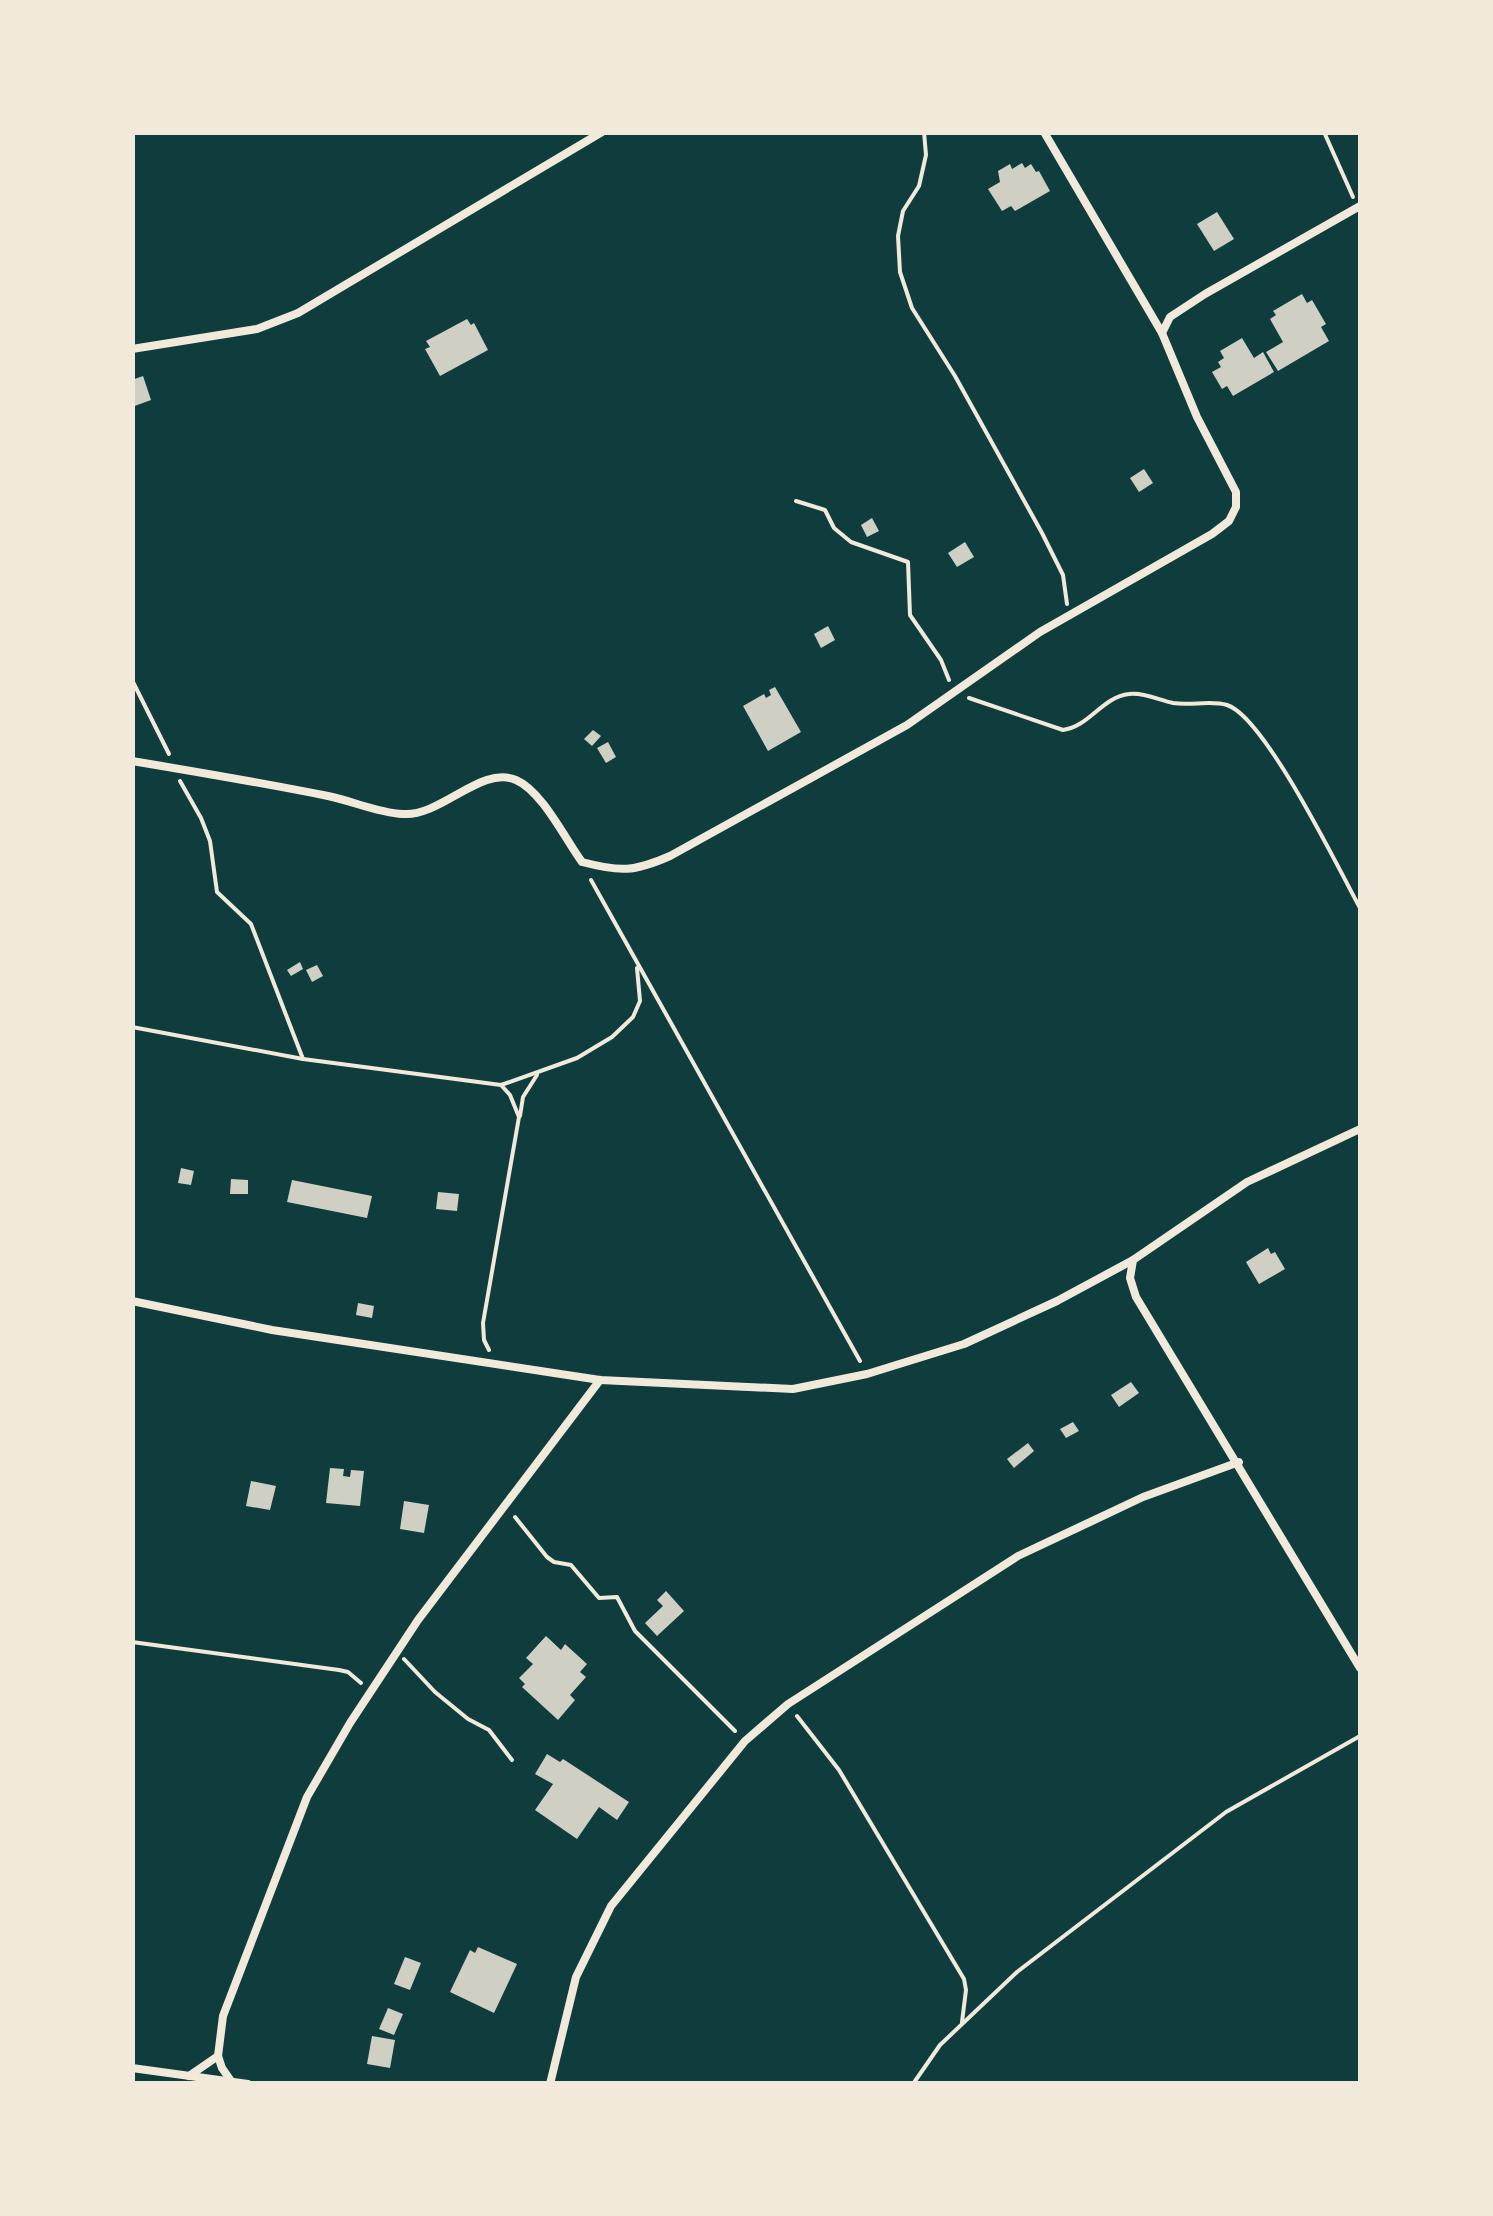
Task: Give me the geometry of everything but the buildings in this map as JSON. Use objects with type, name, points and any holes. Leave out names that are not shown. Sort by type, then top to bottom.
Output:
[{"type":"street","points":[[132,349],[257,329],[298,313],[602,132]]},
{"type":"street","points":[[132,761],[334,797],[404,815],[422,812],[486,780],[505,776],[520,781],[540,798],[582,862],[613,871],[640,869],[907,724],[1067,617],[1212,534],[1229,521],[1236,507],[1236,492],[1197,417],[1162,333],[1044,132]]},
{"type":"street","points":[[1162,333],[1170,317],[1205,294],[1358,207]]},
{"type":"street","points":[[132,1301],[272,1330],[600,1380],[793,1389],[867,1374],[964,1344],[1133,1260],[1248,1182],[1360,1130]]},
{"type":"street","points":[[1133,1260],[1130,1278],[1136,1298],[1239,1462],[1360,1668]]},
{"type":"street","points":[[232,2081],[218,2056],[223,2016],[307,1797],[397,1653],[600,1380]]},
{"type":"street","points":[[550,2084],[576,1978],[611,1906],[745,1741],[788,1704],[1018,1556],[1143,1497],[1239,1462]]},
{"type":"street","points":[[189,2076],[218,2056]]},
{"type":"street","points":[[132,2068],[248,2084]]},
{"type":"path","points":[[924,132],[926,156],[919,186],[903,211],[898,236],[900,272],[912,308],[996,449],[1063,575],[1067,617]]},
{"type":"path","points":[[1324,132],[1358,207]]},
{"type":"path","points":[[796,501],[826,510],[834,528],[851,542],[908,562],[910,614],[941,660],[955,694],[1064,730],[1076,728],[1119,696],[1134,692],[1172,703],[1227,705],[1242,714],[1268,745],[1360,908]]},
{"type":"path","points":[[132,680],[210,841],[217,892],[251,924],[303,1059]]},
{"type":"path","points":[[582,862],[867,1374]]},
{"type":"path","points":[[132,1027],[303,1059],[501,1086],[577,1058],[612,1037],[633,1018],[640,1001],[637,963]]},
{"type":"path","points":[[497,1363],[484,1340],[483,1323],[523,1097],[536,1075]]},
{"type":"path","points":[[501,1086],[510,1095],[520,1118]]},
{"type":"path","points":[[505,1506],[554,1562],[571,1565],[599,1598],[616,1597],[635,1631],[745,1741]]},
{"type":"path","points":[[132,1642],[348,1672],[370,1696]]},
{"type":"path","points":[[397,1653],[435,1692],[468,1719],[489,1730],[512,1760]]},
{"type":"path","points":[[788,1704],[839,1770],[964,1979],[966,2003],[962,2024]]},
{"type":"path","points":[[913,2084],[940,2045],[1017,1972],[1226,1812],[1360,1736]]}]
